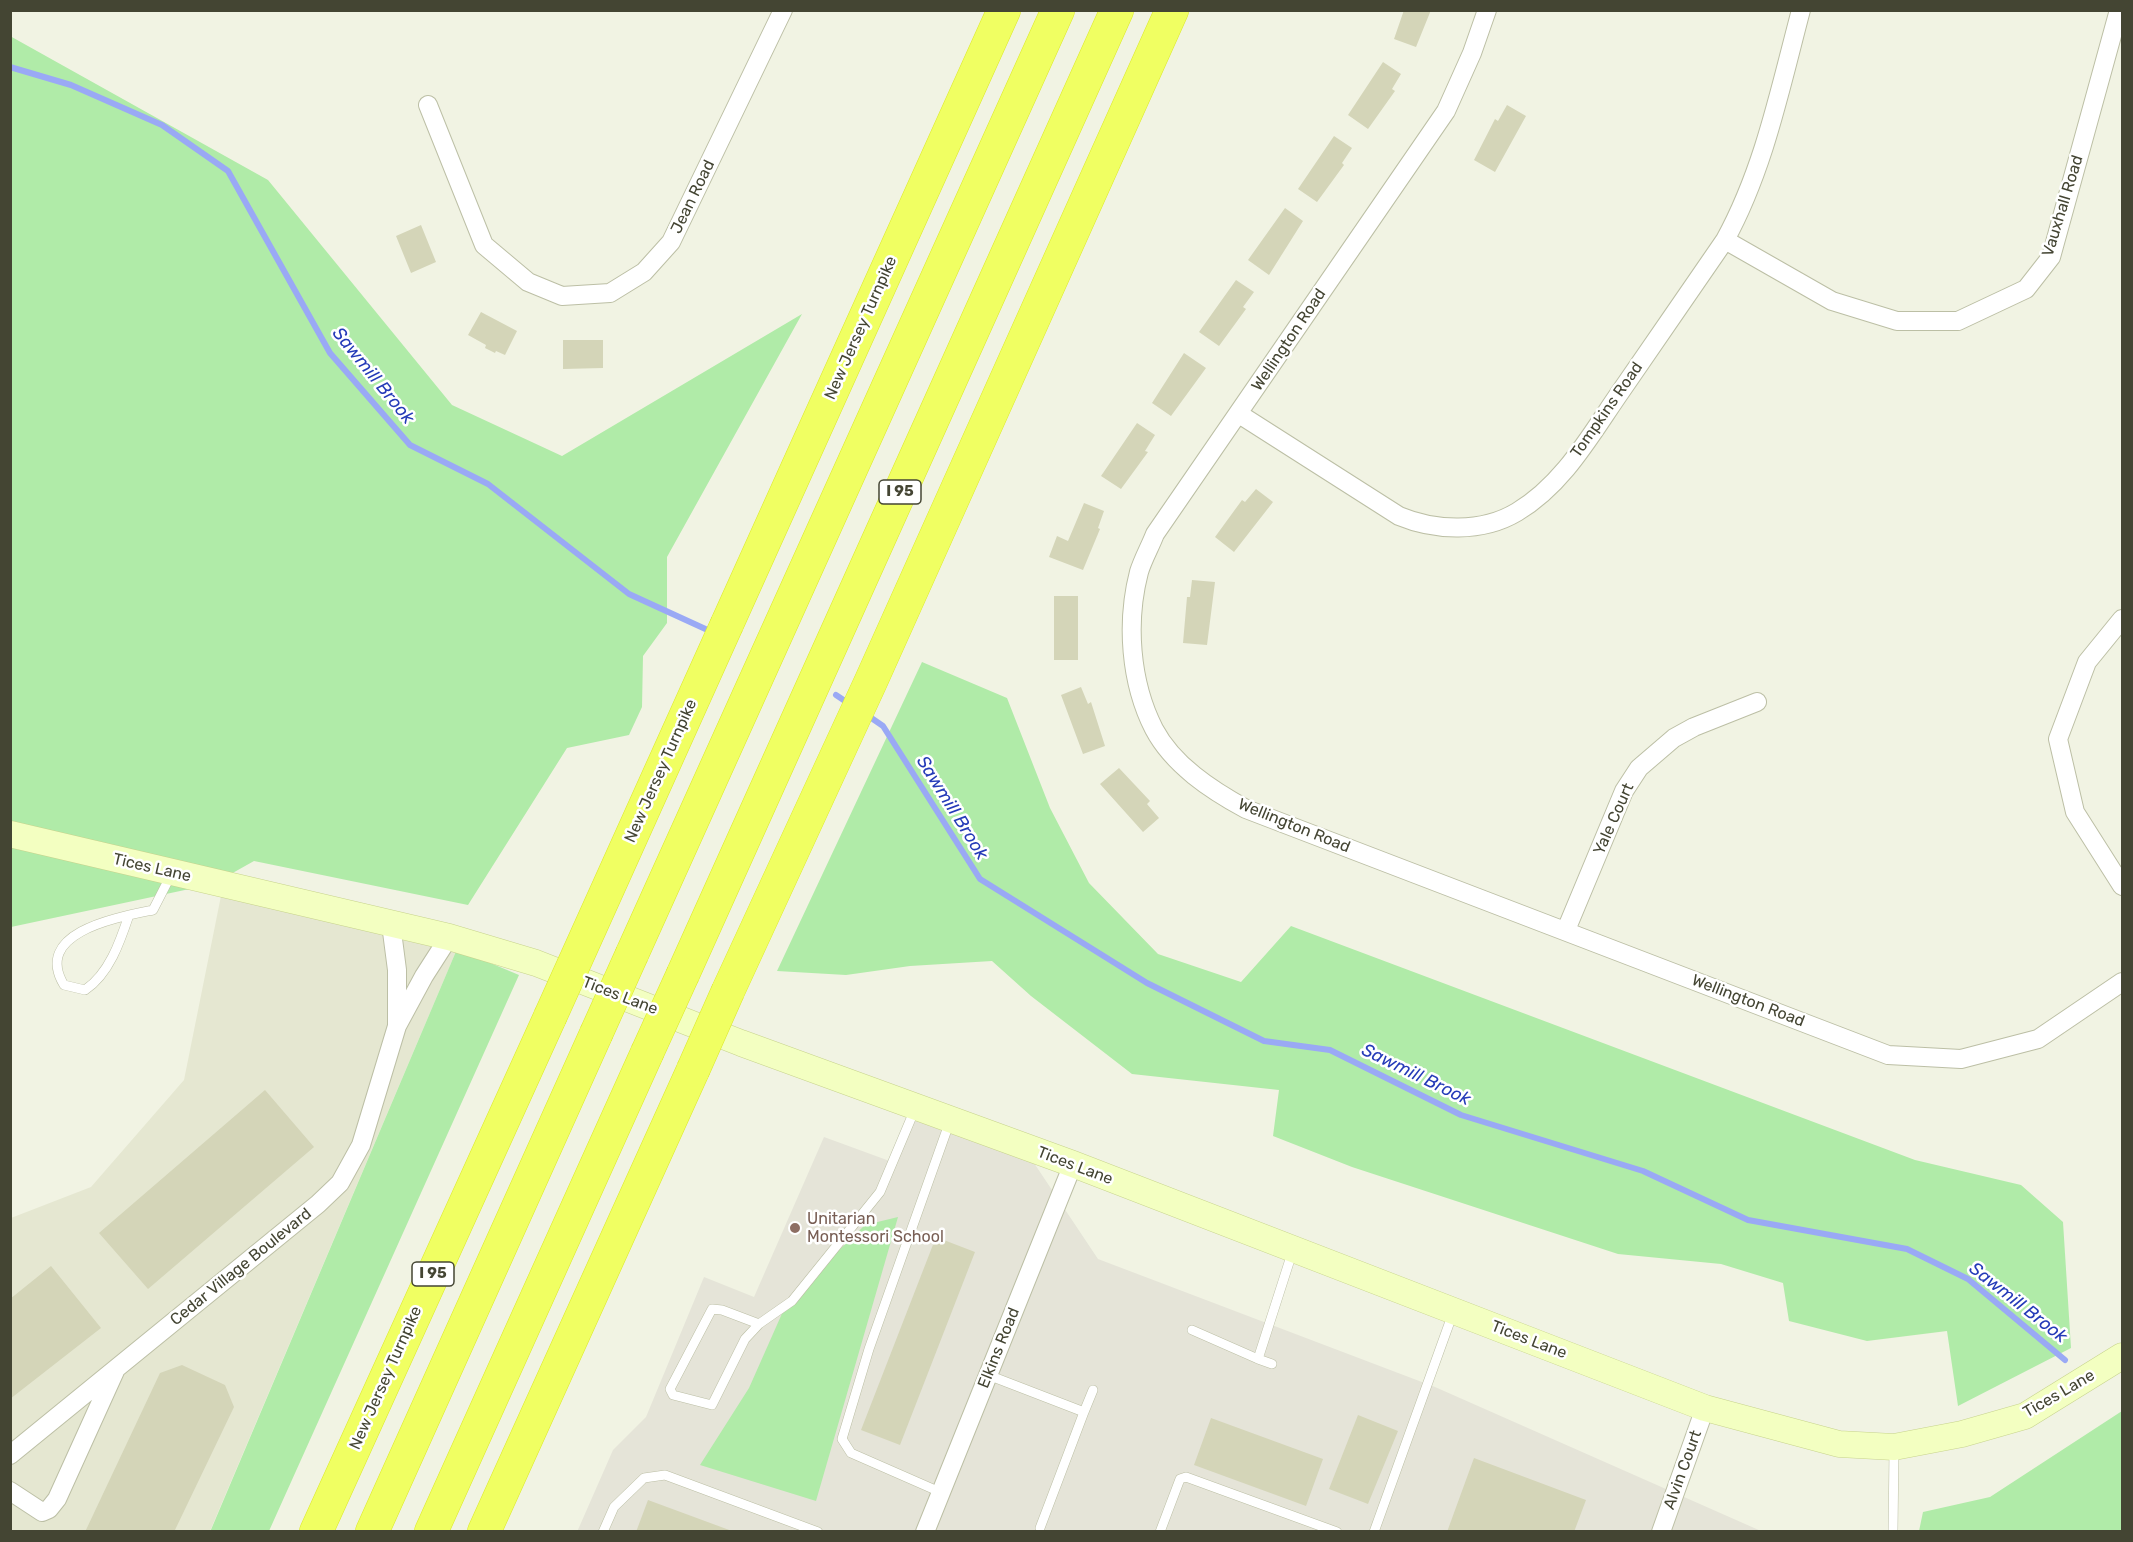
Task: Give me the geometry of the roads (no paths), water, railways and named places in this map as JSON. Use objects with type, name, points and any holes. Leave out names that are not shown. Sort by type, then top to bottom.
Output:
[{"type":"highway","name":"New Jersey Turnpike","points":[[316,1532],[1004,10]]},
{"type":"highway","points":[[372,1532],[1058,10]]},
{"type":"highway","name":"I 95","points":[[431,1532],[1117,10]]},
{"type":"highway","points":[[484,1532],[728,990],[871,681],[1172,10]]},
{"type":"street","name":"Jean Road","points":[[428,105],[484,245],[528,282],[562,296],[610,293],[644,272],[671,242],[783,10]]},
{"type":"street","name":"Wellington Road","points":[[1487,10],[1472,53],[1446,111],[1155,534],[1140,572],[1132,615],[1132,655],[1140,692],[1155,729],[1194,776],[1246,809],[1888,1055],[1961,1059],[2038,1039],[2122,982]]},
{"type":"street","name":"Tompkins Road","points":[[1239,414],[1399,516],[1418,524],[1450,528],[1497,521],[1518,512],[1563,473],[1725,240],[1740,212],[1760,164],[1800,10]]},
{"type":"street","name":"Vauxhall Road","points":[[1725,240],[1832,301],[1897,321],[1958,321],[2026,289],[2051,257],[2117,34],[2119,10]]},
{"type":"street","points":[[2122,620],[2087,662],[2058,739],[2075,812],[2122,886]]},
{"type":"street","name":"Yale Court","points":[[1566,930],[1624,791],[1639,768],[1674,738],[1694,727],[1757,702]]},
{"type":"street","name":"Tices Lane","points":[[10,834],[449,937],[536,963],[1073,1164],[1705,1408],[1839,1444],[1894,1447],[1962,1434],[2025,1416],[2122,1356]]},
{"type":"street","name":"Cedar Village Boulevard","points":[[391,924],[397,970],[398,1026]]},
{"type":"street","name":"Cedar Village Boulevard","points":[[10,1455],[318,1204],[340,1183],[361,1145],[398,1026],[424,976],[449,937]]},
{"type":"street","name":"Elkins Road","points":[[925,1532],[1073,1164]]},
{"type":"street","points":[[10,1491],[42,1512],[49,1509],[57,1499],[115,1370]]},
{"type":"street","name":"Alvin Court","points":[[1660,1532],[1705,1408]]},
{"type":"lane","points":[[129,915],[120,941],[94,984],[85,990],[64,985],[57,973],[57,960],[62,950],[87,926],[129,915],[153,910],[172,873]]},
{"type":"lane","points":[[759,1324],[722,1310],[711,1309],[670,1389],[673,1395],[711,1404],[746,1339],[759,1324],[792,1301],[880,1192],[916,1107]]},
{"type":"lane","points":[[940,1492],[851,1453],[842,1439],[869,1349],[950,1119]]},
{"type":"lane","points":[[1258,1359],[1293,1250]]},
{"type":"lane","points":[[1374,1532],[1454,1311]]},
{"type":"lane","points":[[1192,1330],[1272,1364]]},
{"type":"lane","points":[[988,1375],[1084,1412]]},
{"type":"lane","points":[[1040,1528],[1093,1390]]},
{"type":"lane","points":[[1893,1532],[1894,1447]]},
{"type":"lane","points":[[603,1532],[614,1507],[644,1478],[665,1475],[818,1532]]},
{"type":"lane","points":[[1160,1532],[1180,1479],[1185,1477],[1337,1532]]},
{"type":"waterway","name":"Sawmill Brook","points":[[10,67],[71,85],[162,125],[228,171],[330,353],[410,445],[488,484],[629,594],[712,632]]},
{"type":"waterway","name":"Sawmill Brook","points":[[836,695],[851,705]]},
{"type":"waterway","name":"Sawmill Brook","points":[[867,715],[883,726],[980,879],[1147,983],[1264,1041],[1330,1050],[1461,1115],[1643,1171],[1748,1220],[1907,1249],[1968,1279],[2065,1360]]},
{"type":"place","name":"Unitarian Montessori School","points":[[795,1228]]}]
